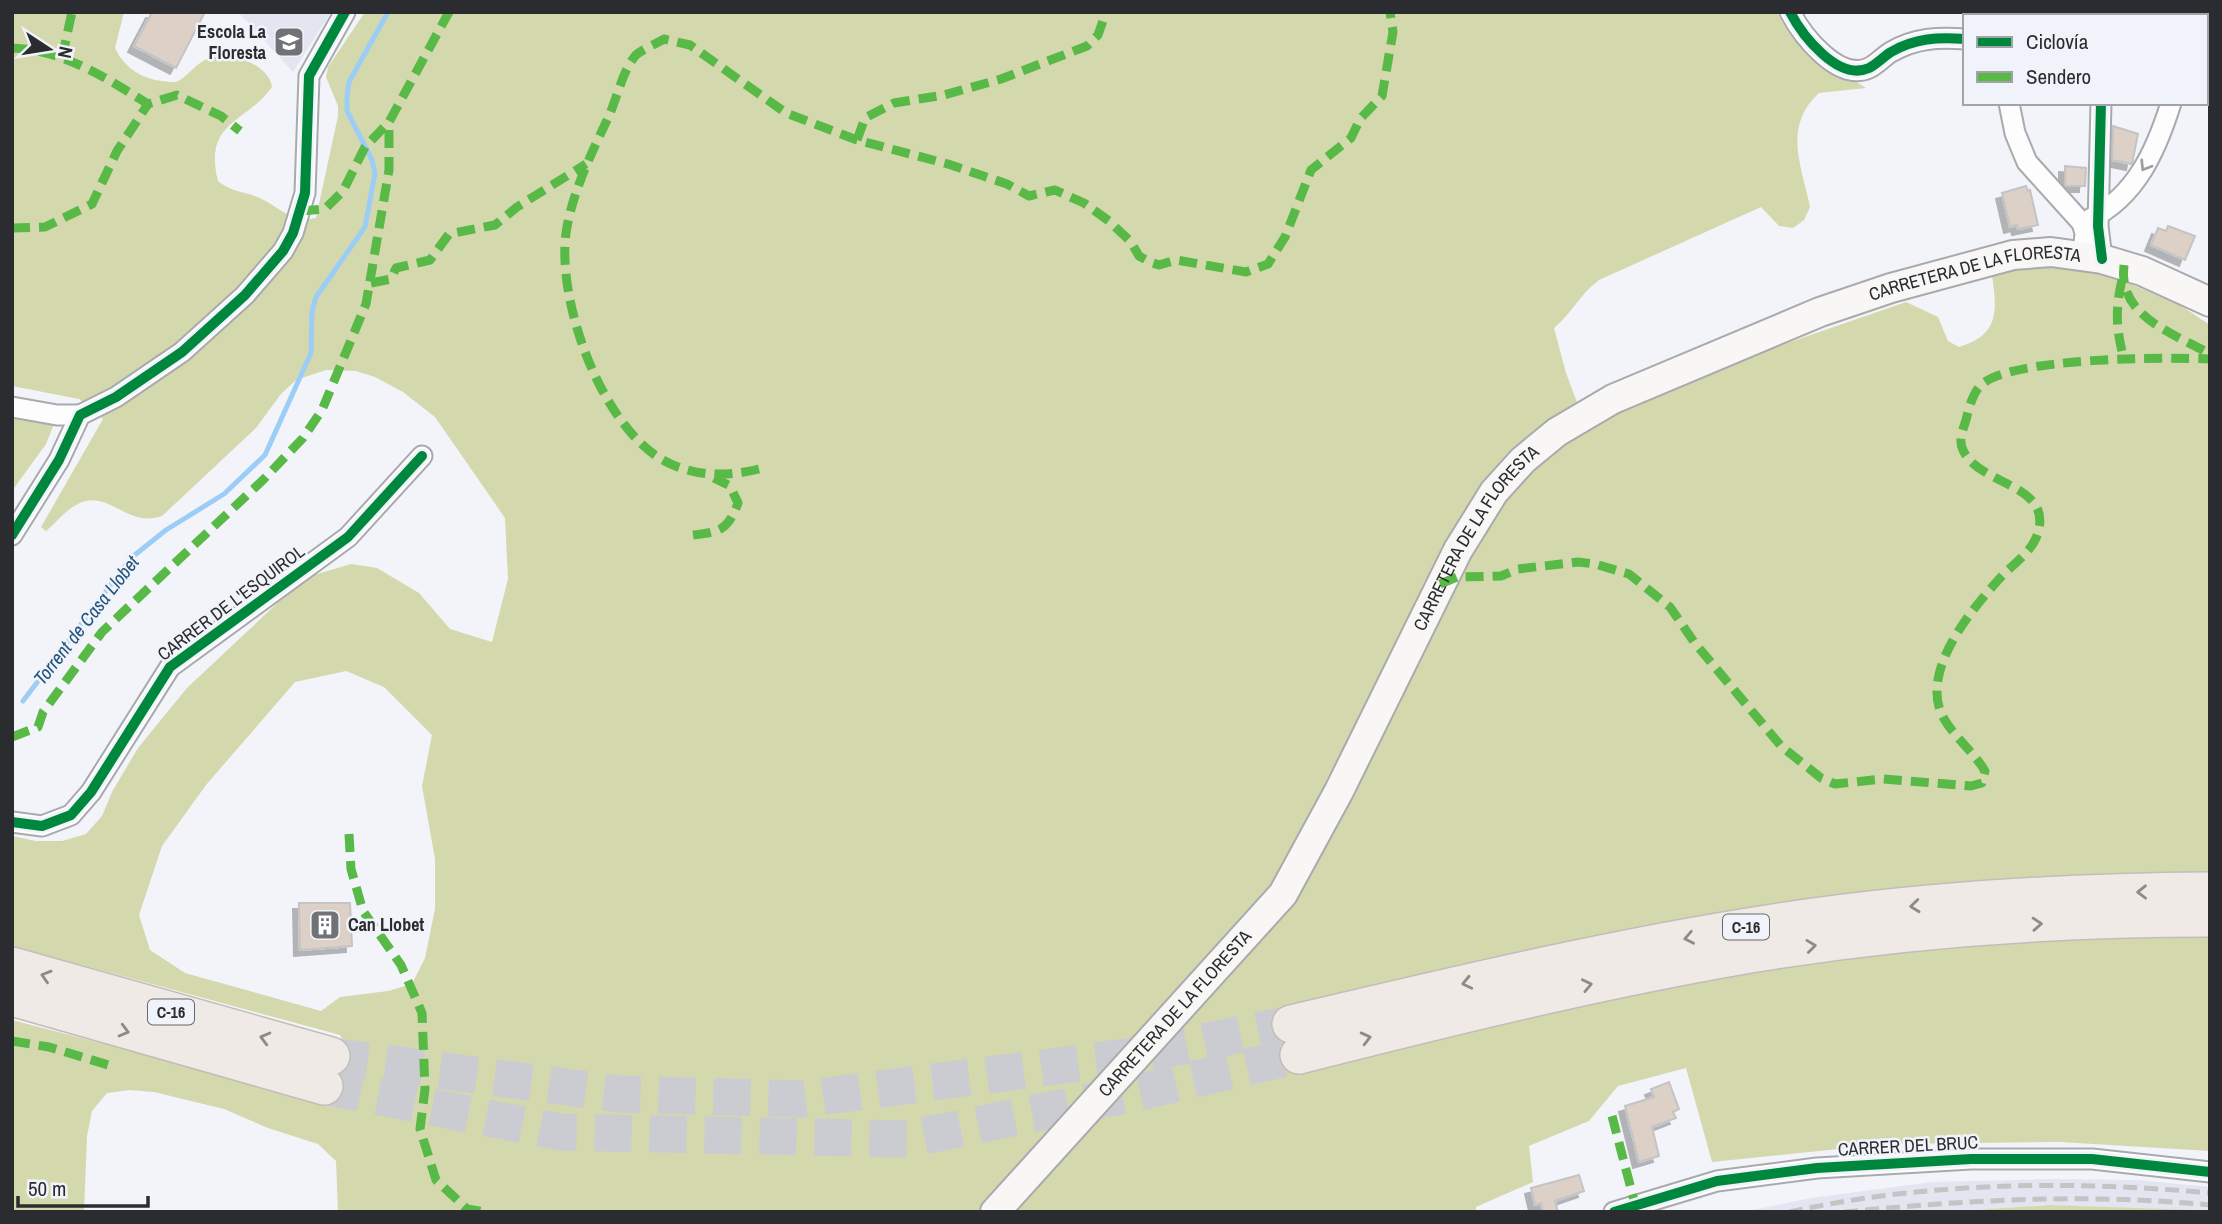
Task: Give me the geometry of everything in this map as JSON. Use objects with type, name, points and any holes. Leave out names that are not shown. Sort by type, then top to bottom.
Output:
[{"type":"highway","name":"C-16","points":[[2210,891],[2036,895],[1777,922],[1581,957],[1295,1040],[1754,954],[1962,929],[2065,922],[2210,918]]},
{"type":"highway","name":"C-16","points":[[12,965],[327,1071],[12,997]]},
{"type":"main road","name":"CARRETERA DE LA FLORESTA","points":[[995,1212],[1283,894],[1317,833],[1458,550],[1494,492],[1539,446],[1576,419],[1613,399],[1820,312],[1891,288],[2013,255],[2051,252],[2092,257],[2142,271],[2210,302]]},
{"type":"street","points":[[12,407],[57,415],[80,415],[116,397],[190,345],[245,295],[283,251],[293,233],[305,193],[309,76],[345,12]]},
{"type":"street","points":[[1790,12],[1810,41],[1846,69],[1867,69],[1913,41],[1939,37],[1963,39]]},
{"type":"street","points":[[2008,105],[2015,133],[2027,162],[2090,219]]},
{"type":"street","points":[[2092,257],[2085,233],[2090,219],[2101,105]]},
{"type":"street","points":[[2090,219],[2121,198],[2143,169],[2157,147],[2170,105]]},
{"type":"street","points":[[12,535],[59,460],[80,415]]},
{"type":"street","name":"CARRER DE L'ESQUIROL","points":[[12,822],[42,826],[71,815],[91,792],[170,667],[348,537],[422,456]]},
{"type":"street","name":"CARRER DEL BRUC","points":[[1614,1212],[1717,1181],[1817,1168],[1971,1159],[2092,1159],[2210,1172]]},
{"type":"shaded area","name":"Escola La Floresta","points":[[238,12],[331,12],[293,72]]},
{"type":"shaded area","points":[[2138,1180],[2210,1187],[2210,1212],[2049,1205],[1944,1212],[1743,1212],[1811,1198],[1932,1182]]},
{"type":"green space","points":[[12,12],[124,12],[115,48],[132,70],[148,78],[176,82],[199,63],[222,56],[244,60],[263,71],[272,87],[262,99],[230,125],[216,146],[218,181],[231,189],[263,199],[291,216],[307,219],[316,218],[338,116],[338,106],[326,77],[328,67],[365,12],[1777,12],[1805,49],[1866,88],[1819,93],[1801,120],[1798,148],[1810,207],[1804,220],[1793,228],[1779,226],[1761,207],[1592,285],[1554,328],[1566,373],[1583,418],[1678,381],[1906,302],[1938,317],[1948,341],[1959,347],[1982,336],[1993,320],[1995,299],[1992,275],[2037,266],[2107,274],[2180,305],[2210,325],[2210,1151],[2060,1142],[1887,1144],[1712,1162],[1686,1068],[1618,1086],[1589,1121],[1529,1146],[1533,1182],[1476,1207],[1476,1212],[338,1212],[336,1161],[318,1144],[268,1128],[224,1109],[154,1092],[130,1090],[107,1093],[92,1111],[87,1136],[84,1212],[12,1212],[12,1020],[325,1101],[349,1099],[353,1074],[348,1051],[340,1035],[12,946],[12,836],[36,841],[62,841],[86,834],[102,816],[112,792],[138,748],[187,688],[304,578],[351,564],[377,568],[419,593],[450,629],[492,642],[508,579],[505,518],[435,417],[403,392],[375,377],[356,371],[326,370],[296,380],[281,394],[256,428],[162,516],[138,517],[100,501],[90,500],[70,509],[46,531],[41,527],[103,419],[79,399],[12,386]],"holes":[[[346,671],[384,687],[432,735],[422,786],[435,859],[435,909],[425,958],[412,984],[388,991],[340,997],[321,1011],[185,973],[150,950],[139,915],[162,846],[206,785],[295,682]]]},
{"type":"green space","points":[[12,418],[54,424],[46,444],[12,491]]},
{"type":"green space","points":[[2049,1205],[2194,1210],[2207,1212],[1944,1212]]},
{"type":"building","points":[[152,12],[205,12],[176,68],[134,46]]},
{"type":"building","points":[[2113,126],[2138,134],[2132,164],[2112,160]]},
{"type":"building","points":[[2065,166],[2086,168],[2085,186],[2065,186]]},
{"type":"building","points":[[2026,186],[2028,191],[2030,190],[2038,225],[2018,229],[2017,225],[2010,227],[2002,193]]},
{"type":"building","points":[[2168,226],[2195,236],[2185,260],[2151,245],[2158,228],[2166,231]]},
{"type":"building","name":"Can Llobet","points":[[299,903],[350,903],[352,946],[300,950]]},
{"type":"building","points":[[1669,1082],[1679,1109],[1673,1112],[1676,1118],[1652,1127],[1659,1156],[1639,1162],[1625,1106],[1654,1097],[1651,1089]]},
{"type":"building","points":[[1579,1175],[1584,1191],[1555,1201],[1558,1212],[1543,1212],[1541,1203],[1535,1205],[1531,1188]]},
{"type":"waterway","name":"Torrent de Casa Llobet","points":[[23,701],[131,558],[166,530],[224,494],[265,455],[311,353],[312,312],[316,297],[365,227],[375,173],[372,160],[347,111],[347,97],[349,82],[388,12]]},
{"type":"tunnel","points":[[331,1056],[619,1094],[803,1099],[1134,1056],[1291,1024]]},
{"type":"tunnel","points":[[324,1086],[560,1132],[908,1139],[1135,1093],[1299,1055]]},
{"type":"railway","points":[[1789,1212],[1893,1195],[1998,1186],[2104,1186],[2210,1193]]},
{"type":"railway","points":[[1844,1212],[2027,1199],[2118,1199],[2210,1205]]},
{"type":"marked path","points":[[62,58],[72,12]]},
{"type":"marked path","points":[[12,737],[38,727],[43,712],[102,632],[264,479],[303,438],[322,410],[366,304],[389,170],[389,122],[449,12]]},
{"type":"marked path","points":[[857,140],[865,118],[894,103],[944,95],[1001,79],[1087,46],[1098,35],[1106,12]]},
{"type":"marked path","points":[[759,469],[709,474],[685,469],[661,459],[639,441],[619,418],[587,358],[576,325],[568,292],[565,261],[569,218],[583,174],[623,77],[636,55],[664,39],[690,45],[786,113],[857,140],[948,164],[1007,184],[1029,196],[1055,190],[1084,203],[1109,221],[1131,242],[1139,256],[1150,262],[1159,265],[1176,260],[1246,272],[1268,264],[1285,237],[1311,170],[1351,138],[1360,119],[1382,96],[1393,32],[1390,12]]},
{"type":"marked path","points":[[12,48],[66,59],[100,75],[148,104],[177,95],[221,116],[240,131]]},
{"type":"marked path","points":[[12,228],[45,227],[92,204],[117,151],[148,104]]},
{"type":"marked path","points":[[301,211],[325,209],[343,191],[365,147],[389,122]]},
{"type":"marked path","points":[[371,283],[391,279],[396,268],[430,260],[449,234],[495,225],[517,207],[586,164]]},
{"type":"marked path","points":[[2124,265],[2124,283],[2138,310],[2150,321],[2210,354]]},
{"type":"marked path","points":[[2122,280],[2117,320],[2124,359]]},
{"type":"marked path","points":[[1440,584],[1457,577],[1501,576],[1518,569],[1578,562],[1629,574],[1670,607],[1694,642],[1781,746],[1821,778],[1835,784],[1883,779],[1971,786],[1982,783],[1985,771],[1943,717],[1937,699],[1938,680],[1943,661],[1964,623],[1989,590],[2029,549],[2036,538],[2040,520],[2036,506],[2027,496],[1984,472],[1963,450],[1961,435],[1975,393],[1980,386],[1996,376],[2054,364],[2126,359],[2210,359]]},
{"type":"marked path","points":[[693,535],[722,528],[731,519],[738,503],[730,486],[714,478]]},
{"type":"marked path","points":[[349,834],[351,869],[363,911],[401,965],[422,1013],[425,1089],[420,1129],[436,1180],[467,1209],[485,1212]]},
{"type":"marked path","points":[[12,1041],[49,1047],[115,1067]]},
{"type":"marked path","points":[[1612,1116],[1635,1204]]},
{"type":"cycle path","points":[[12,535],[59,460],[80,415],[116,397],[182,352],[245,295],[283,251],[293,233],[305,193],[309,76],[345,12]]},
{"type":"cycle path","points":[[1790,12],[1822,54],[1845,68],[1857,71],[1869,68],[1891,52],[1918,41],[1963,39]]},
{"type":"cycle path","points":[[2101,105],[2098,226],[2102,259]]},
{"type":"cycle path","points":[[12,822],[42,826],[71,815],[91,792],[170,667],[348,537],[422,456]]},
{"type":"cycle path","points":[[1614,1212],[1717,1181],[1817,1168],[1971,1159],[2092,1159],[2210,1172]]},
{"type":"place","name":"Escola La Floresta","points":[[289,42]]},
{"type":"place","name":"Can Llobet","points":[[325,925]]}]
